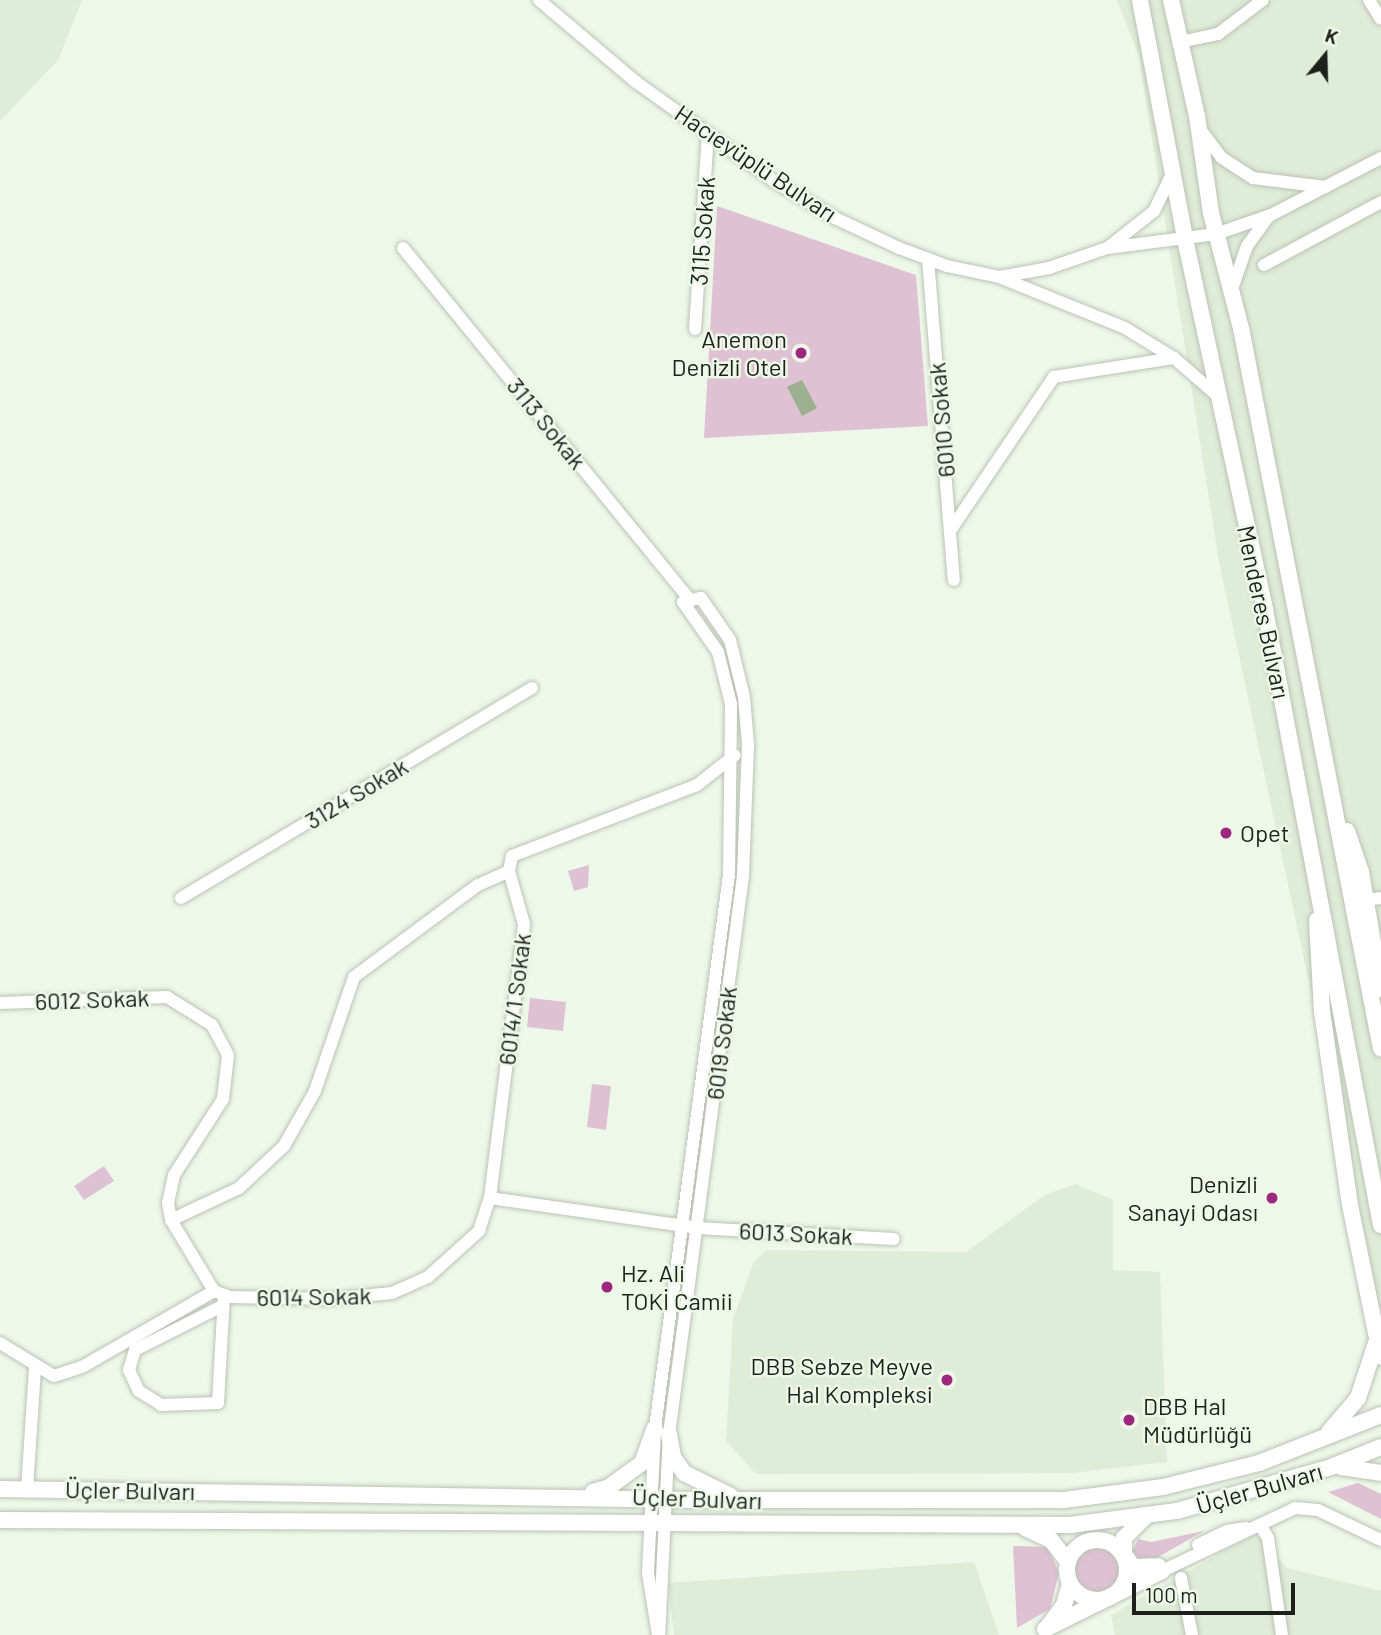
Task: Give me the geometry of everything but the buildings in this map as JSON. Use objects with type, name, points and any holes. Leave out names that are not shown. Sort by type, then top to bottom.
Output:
[{"type":"main road","name":"Menderes Bulvarı","points":[[1140,0],[1381,1225]]},
{"type":"main road","name":"Menderes Bulvarı","points":[[1171,0],[1199,128],[1216,234],[1232,293],[1329,778],[1361,872],[1366,900]]},
{"type":"main road","points":[[1319,900],[1315,944],[1322,1011],[1350,1205],[1379,1349],[1358,1398],[1320,1439]]},
{"type":"main road","points":[[1366,900],[1380,982]]},
{"type":"main road","points":[[1366,900],[1381,1049]]},
{"type":"main road","name":"Üçler Bulvarı","points":[[0,1489],[563,1495],[758,1500],[1043,1500],[1121,1494],[1259,1463],[1381,1415]]},
{"type":"main road","points":[[563,1495],[601,1490],[622,1479],[646,1456],[662,1431]]},
{"type":"main road","points":[[662,1431],[684,1473],[714,1490],[758,1500]]},
{"type":"main road","name":"Üçler Bulvarı","points":[[0,1520],[1016,1525],[1145,1517],[1331,1467],[1381,1447]]},
{"type":"main road","points":[[1331,1467],[1363,1467],[1381,1474]]},
{"type":"main road","points":[[1070,1584],[1084,1598],[1109,1598],[1126,1581],[1124,1538],[1145,1517]]},
{"type":"main road","points":[[1016,1525],[1051,1540],[1068,1562],[1070,1584],[1059,1614],[1039,1632]]},
{"type":"main road","points":[[1068,1562],[1075,1549],[1092,1540],[1112,1544],[1126,1560],[1140,1569],[1160,1569]]},
{"type":"main road","points":[[1039,1632],[1109,1598],[1160,1569]]},
{"type":"street","name":"Hacıeyüplü Bulvarı","points":[[539,0],[636,82],[708,134],[835,218],[928,259],[999,277],[1125,328],[1174,358],[1219,397]]},
{"type":"street","points":[[1180,42],[1218,34],[1263,0]]},
{"type":"street","points":[[1369,0],[1381,19]]},
{"type":"street","points":[[1199,128],[1222,158],[1253,178],[1329,188]]},
{"type":"street","name":"3115 Sokak","points":[[695,329],[708,134]]},
{"type":"street","points":[[999,277],[1049,268],[1107,248],[1216,234],[1270,215],[1329,188],[1381,158]]},
{"type":"street","points":[[1107,248],[1154,211],[1173,172]]},
{"type":"street","points":[[1264,265],[1381,202]]},
{"type":"street","points":[[1232,293],[1239,261],[1270,215]]},
{"type":"street","name":"3113 Sokak","points":[[403,248],[691,600]]},
{"type":"street","name":"6010 Sokak","points":[[928,259],[954,580]]},
{"type":"street","points":[[950,531],[1054,377],[1174,358]]},
{"type":"street","name":"6019 Sokak","points":[[662,1431],[697,1228],[743,876],[748,745],[744,697],[730,640],[691,600]]},
{"type":"street","name":"6019 Sokak","points":[[658,1635],[648,1573],[655,1524],[680,1226],[729,875],[733,758],[731,704],[721,661],[691,600]]},
{"type":"street","name":"3124 Sokak","points":[[181,898],[532,688]]},
{"type":"street","points":[[219,1298],[135,1350],[129,1370],[139,1391],[161,1405],[218,1403],[219,1298],[171,1220],[239,1188],[284,1146],[316,1091],[354,977],[478,886],[509,871],[516,852],[698,785],[748,745]]},
{"type":"street","name":"6014/1 Sokak","points":[[490,1198],[524,923],[509,871]]},
{"type":"street","name":"6012 Sokak","points":[[0,1003],[167,997],[212,1025],[228,1055],[228,1079],[215,1113],[174,1175],[168,1203],[171,1220]]},
{"type":"street","points":[[490,1198],[697,1228]]},
{"type":"street","name":"6014 Sokak","points":[[219,1298],[350,1299],[392,1293],[428,1276],[480,1231],[490,1198]]},
{"type":"street","name":"6013 Sokak","points":[[697,1228],[894,1238]]},
{"type":"street","points":[[0,1343],[35,1367],[54,1376],[75,1370],[219,1298]]},
{"type":"street","points":[[27,1489],[35,1367]]},
{"type":"street","points":[[1160,1569],[1227,1531],[1260,1525],[1287,1511],[1310,1508],[1381,1540]]},
{"type":"street","points":[[1260,1525],[1268,1538],[1282,1635]]},
{"type":"street","points":[[1181,1578],[1192,1635]]},
{"type":"shaded area","points":[[0,0],[82,0],[58,60],[0,121]]},
{"type":"shaded area","points":[[1117,0],[1381,0],[1381,1319],[1219,562],[1139,57]]},
{"type":"shaded area","points":[[717,206],[916,275],[928,426],[704,438]]},
{"type":"shaded area","points":[[802,380],[817,408],[802,416],[787,387]]},
{"type":"shaded area","points":[[589,865],[588,887],[574,891],[568,871]]},
{"type":"shaded area","points":[[530,998],[566,1002],[563,1031],[527,1027]]},
{"type":"shaded area","points":[[592,1084],[611,1086],[606,1130],[587,1127]]},
{"type":"shaded area","points":[[104,1166],[114,1181],[84,1200],[74,1186]]},
{"type":"shaded area","name":"DBB Sebze Meyve Hal Kompleksi","points":[[1076,1184],[1113,1200],[1113,1270],[1160,1272],[1167,1462],[1072,1473],[756,1474],[726,1441],[733,1319],[754,1262],[766,1250],[966,1252],[1045,1195]]},
{"type":"shaded area","points":[[1358,1483],[1381,1494],[1381,1519],[1328,1492]]},
{"type":"shaded area","points":[[1204,1531],[1151,1561],[1138,1559],[1132,1552],[1138,1539],[1151,1542]]},
{"type":"shaded area","points":[[1256,1533],[1287,1568],[1381,1591],[1381,1635],[1115,1635],[1111,1615]]},
{"type":"shaded area","points":[[1013,1546],[1048,1547],[1059,1573],[1050,1609],[1017,1628]]},
{"type":"shaded area","points":[[1098,1547],[1114,1554],[1121,1570],[1114,1586],[1098,1593],[1082,1586],[1075,1570],[1082,1554]]},
{"type":"shaded area","points":[[974,1562],[999,1635],[674,1635],[668,1583]]},
{"type":"place","name":"Anemon Denizli Otel","points":[[801,353]]},
{"type":"place","name":"Opet","points":[[1226,833]]},
{"type":"place","name":"Denizli Sanayi Odası","points":[[1272,1198]]},
{"type":"place","name":"Hz. Ali TOKİ Camii","points":[[607,1287]]},
{"type":"place","name":"DBB Sebze Meyve Hal Kompleksi","points":[[947,1380]]},
{"type":"place","name":"DBB Hal Müdürlüğü","points":[[1129,1420]]}]
